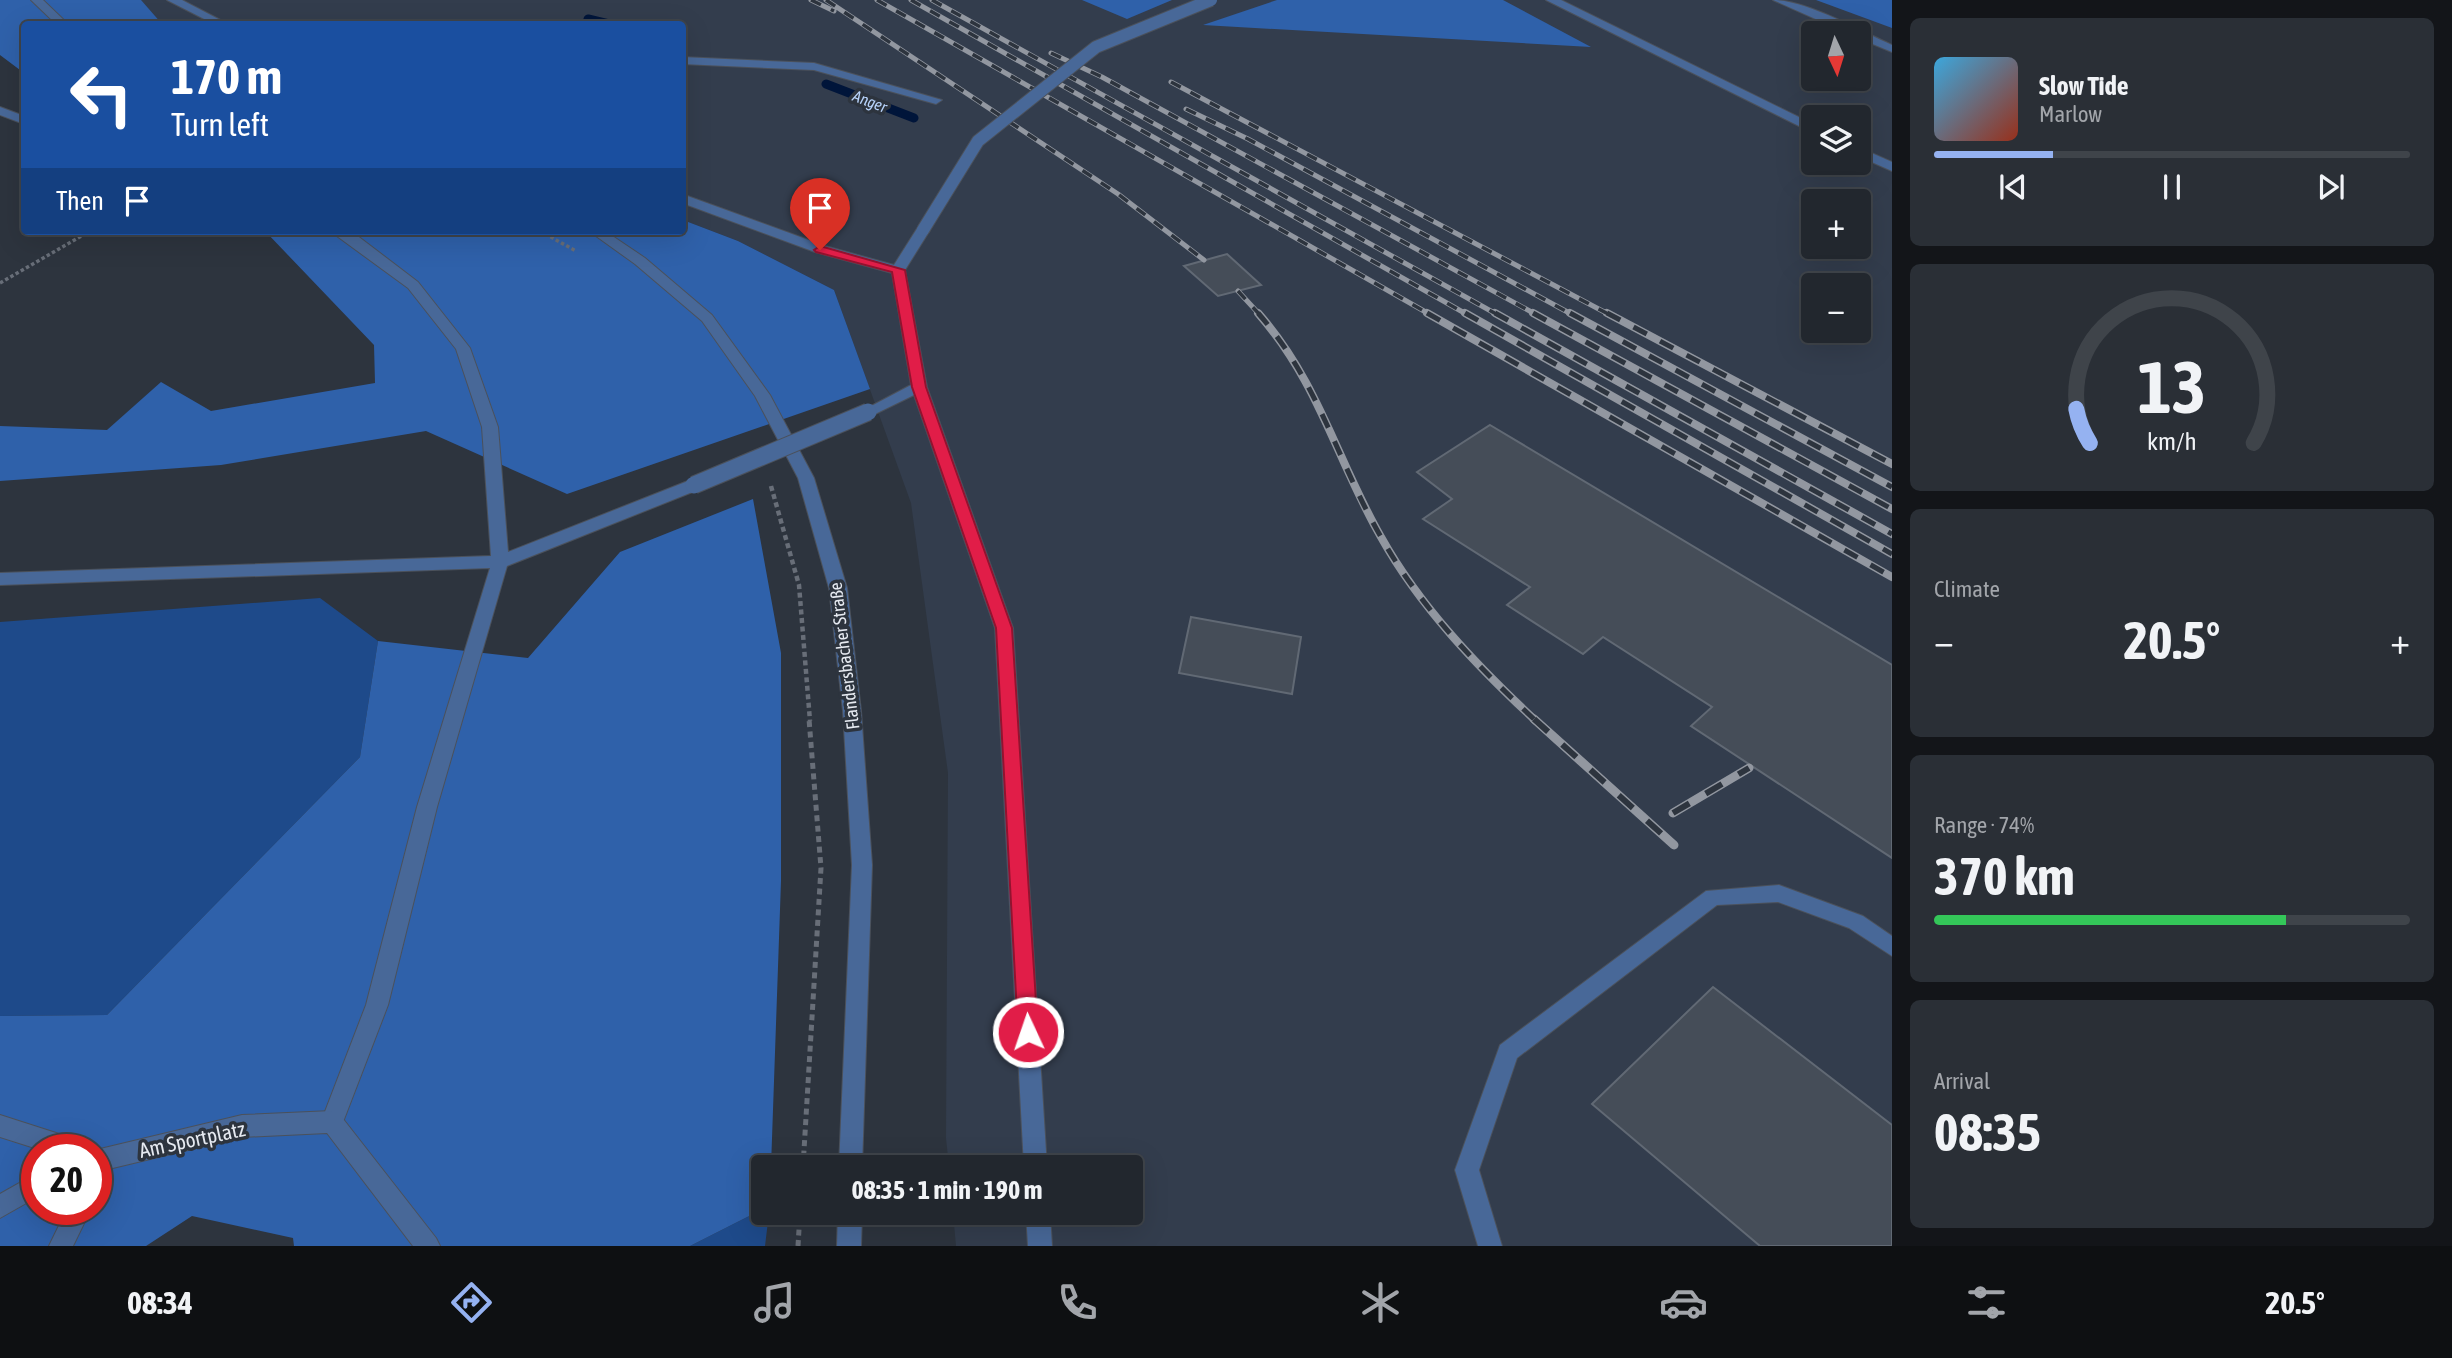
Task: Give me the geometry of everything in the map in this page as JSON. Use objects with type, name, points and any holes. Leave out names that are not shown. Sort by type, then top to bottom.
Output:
[{"type":"street","points":[[37,0],[59,21]]},
{"type":"street","points":[[173,0],[216,21]]},
{"type":"street","points":[[1035,1155],[1004,628],[919,387],[898,270],[978,141],[1096,47],[1212,0]]},
{"type":"street","points":[[1552,0],[1801,123]]},
{"type":"street","points":[[1779,0],[1827,21]]},
{"type":"street","points":[[1871,40],[1892,49]]},
{"type":"street","points":[[686,60],[814,67],[936,100]]},
{"type":"street","points":[[0,111],[21,119]]},
{"type":"street","points":[[1871,157],[1892,167]]},
{"type":"street","points":[[686,200],[820,250],[898,270]]},
{"type":"street","points":[[346,235],[413,285],[463,348],[490,427],[500,562],[427,807],[377,1005],[332,1122],[428,1246]]},
{"type":"street","name":"Flandersbacher Straße","points":[[602,235],[640,261],[707,318],[762,395],[806,478],[838,588],[852,711],[862,865],[851,1155]]},
{"type":"street","points":[[0,579],[500,562],[694,485],[868,412],[919,387]]},
{"type":"street","points":[[1490,1246],[1467,1170],[1508,1052],[1713,897],[1779,893],[1856,922],[1892,947]]},
{"type":"street","name":"Am Sportplatz","points":[[112,1159],[243,1126],[332,1122]]},
{"type":"street","points":[[0,1126],[25,1134]]},
{"type":"street","points":[[0,1207],[21,1194]]},
{"type":"street","points":[[61,1246],[71,1225]]},
{"type":"street","points":[[849,1246],[850,1225]]},
{"type":"street","points":[[1039,1225],[1040,1246]]},
{"type":"path","points":[[0,283],[83,235]]},
{"type":"path","points":[[547,235],[584,255]]},
{"type":"path","points":[[765,473],[799,584],[821,868],[804,1155]]},
{"type":"path","points":[[799,1246],[800,1225]]},
{"type":"shaded area","points":[[0,0],[141,0],[159,21],[21,21],[21,71],[0,55]]},
{"type":"shaded area","points":[[131,0],[1892,0],[1892,1246],[956,1246],[954,1225],[1143,1225],[1143,1155],[948,1155],[948,773],[911,503],[834,290],[738,241],[686,221],[686,21],[158,21]]},
{"type":"shaded area","points":[[1082,0],[1172,0],[1127,19]]},
{"type":"shaded area","points":[[1277,0],[1503,0],[1591,47],[1203,25]]},
{"type":"shaded area","points":[[1816,0],[1892,0],[1892,28]]},
{"type":"shaded area","points":[[686,221],[738,241],[834,290],[870,389],[567,494],[426,431],[221,465],[0,481],[0,426],[107,430],[161,382],[211,411],[375,383],[374,345],[269,235],[686,235]]},
{"type":"shaded area","points":[[753,499],[781,653],[781,881],[771,1155],[751,1155],[751,1215],[690,1246],[294,1246],[293,1238],[192,1216],[146,1246],[0,1246],[0,1016],[107,1015],[360,757],[378,641],[528,658],[620,552]]},
{"type":"shaded area","points":[[320,598],[378,641],[360,757],[107,1015],[0,1016],[0,622]]},
{"type":"shaded area","points":[[751,1215],[751,1225],[768,1225],[765,1246],[690,1246]]},
{"type":"building","points":[[1227,254],[1261,285],[1218,296],[1184,266]]},
{"type":"building","points":[[1490,425],[1892,665],[1892,858],[1691,726],[1712,707],[1603,637],[1583,654],[1507,605],[1530,587],[1423,519],[1452,499],[1417,472]]},
{"type":"building","points":[[1191,617],[1301,637],[1292,694],[1179,673]]},
{"type":"building","points":[[1713,987],[1892,1125],[1892,1246],[1760,1246],[1592,1104]]},
{"type":"waterway","name":"Anger","points":[[588,19],[596,21]]},
{"type":"waterway","name":"Anger","points":[[826,84],[914,118]]},
{"type":"railway","points":[[811,0],[834,11]]},
{"type":"railway","points":[[826,0],[1118,194],[1204,260]]},
{"type":"railway","points":[[877,0],[1431,315]]},
{"type":"railway","points":[[911,0],[1468,315]]},
{"type":"railway","points":[[932,0],[1498,315]]},
{"type":"railway","points":[[1051,53],[1102,77],[1537,315]]},
{"type":"railway","points":[[1171,82],[1610,315]]},
{"type":"railway","points":[[1186,109],[1248,139],[1573,315]]},
{"type":"railway","points":[[1238,291],[1260,315]]},
{"type":"railway","points":[[1258,313],[1297,367],[1326,422],[1365,508],[1396,563],[1451,635],[1536,721]]},
{"type":"railway","points":[[1427,313],[1892,577]]},
{"type":"railway","points":[[1465,313],[1892,554]]},
{"type":"railway","points":[[1495,313],[1892,534]]},
{"type":"railway","points":[[1533,313],[1892,509]]},
{"type":"railway","points":[[1570,313],[1892,487]]},
{"type":"railway","points":[[1607,313],[1892,464]]},
{"type":"railway","points":[[1534,719],[1674,845]]},
{"type":"railway","points":[[1673,813],[1749,768]]},
{"type":"route","points":[[820,250],[898,270],[919,387],[1004,628],[1028,1032]]}]
